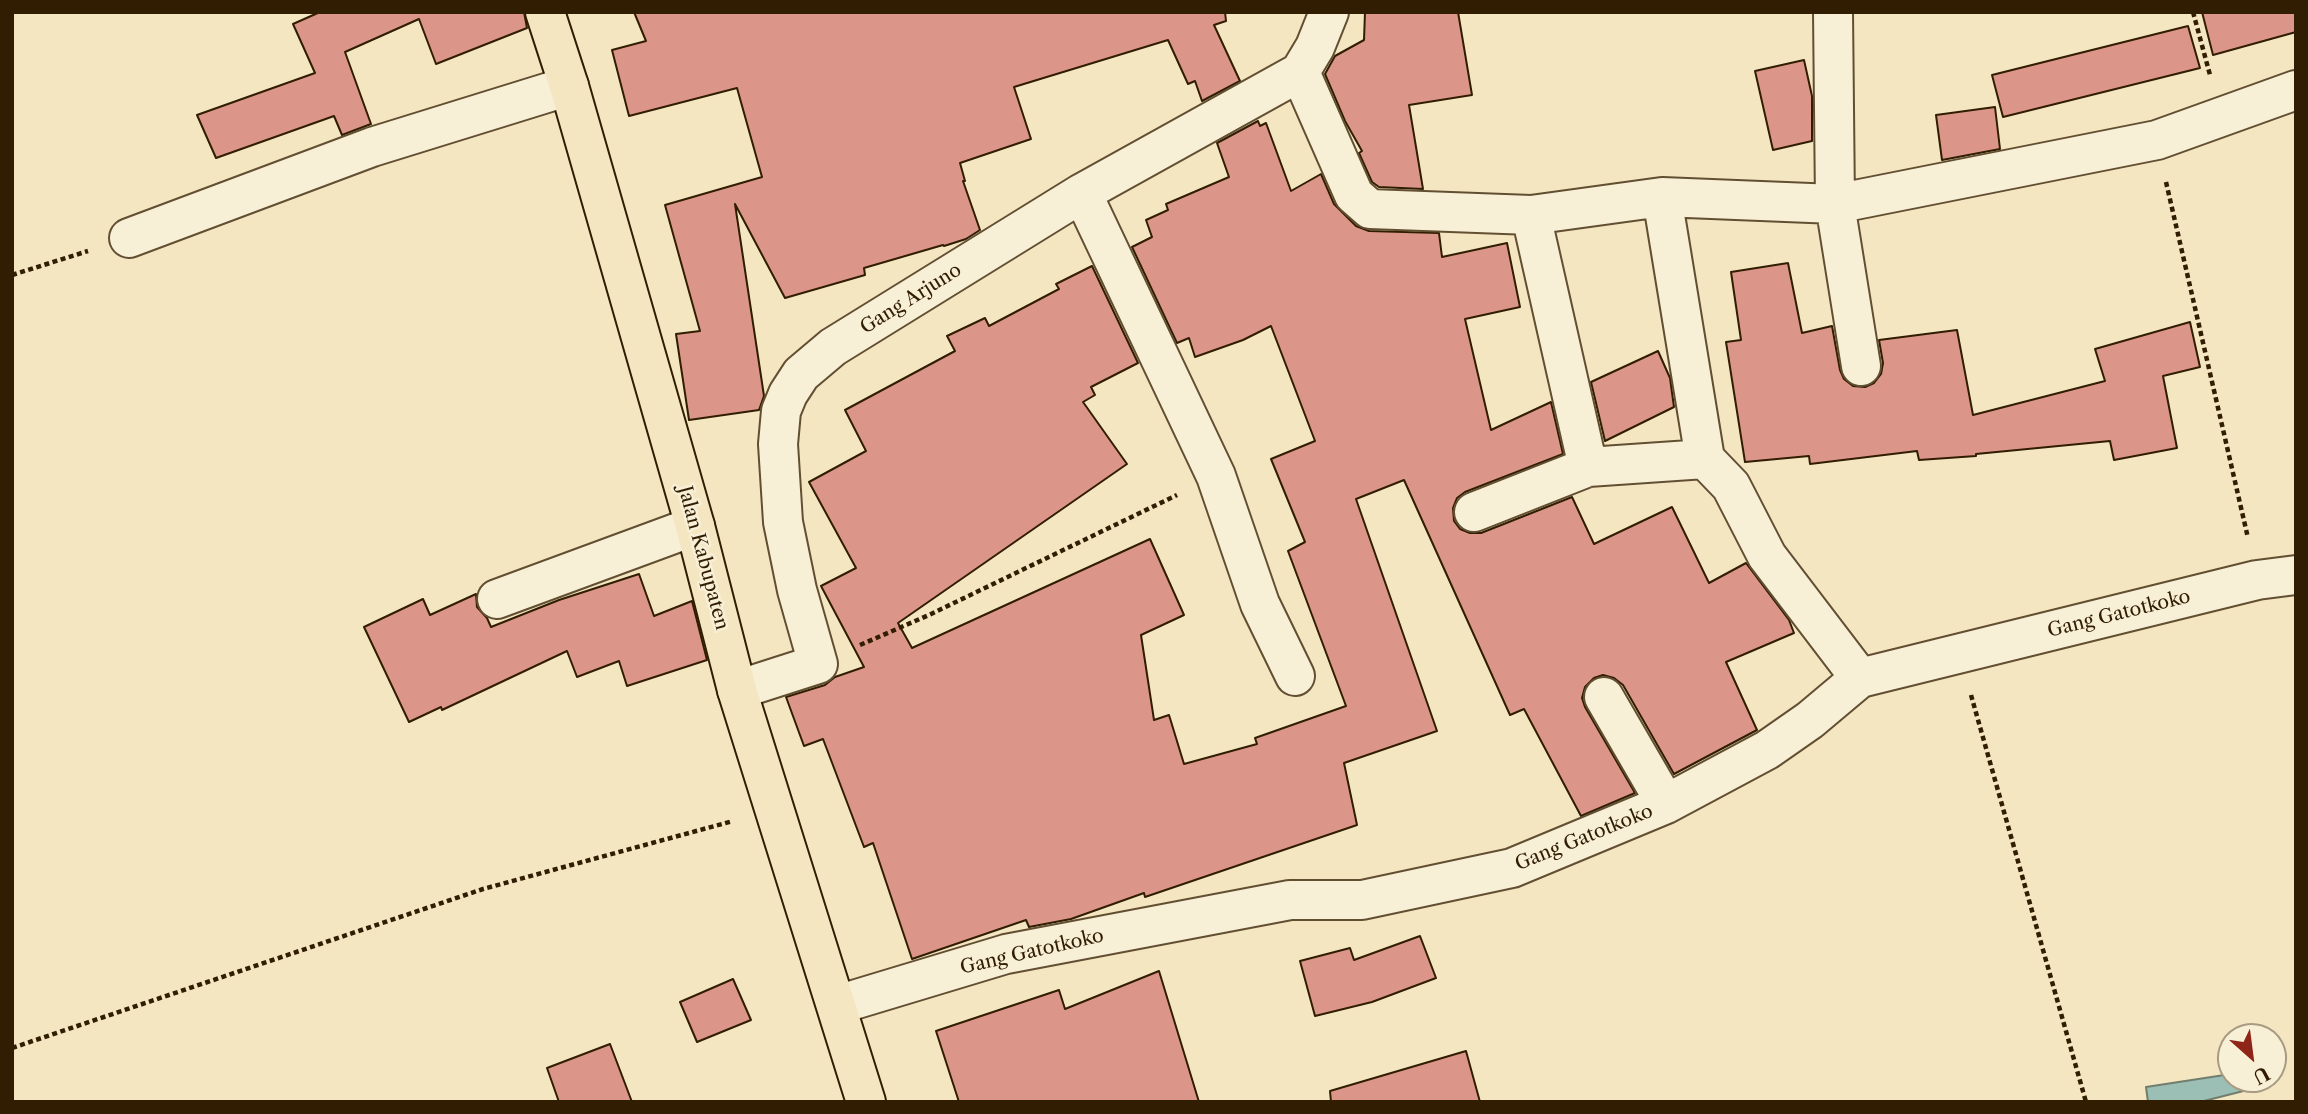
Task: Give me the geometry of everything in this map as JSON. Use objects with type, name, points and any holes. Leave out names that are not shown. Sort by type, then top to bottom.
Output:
[{"type":"main road","name":"Jalan Kabupaten","points":[[545,12],[569,86],[695,526],[737,690],[866,1102]]},
{"type":"street","points":[[1329,12],[1315,47],[1300,72],[1354,194],[1370,209],[1531,215],[1661,197],[1835,204],[2157,140],[2296,90]]},
{"type":"street","points":[[1833,12],[1835,204],[1861,366]]},
{"type":"street","name":"Gang Arjuno","points":[[818,664],[797,590],[783,522],[778,427],[788,394],[801,374],[834,347],[1082,193],[1300,72]]},
{"type":"street","points":[[129,238],[372,147],[569,86]]},
{"type":"street","points":[[1082,193],[1216,476],[1260,604],[1294,676]]},
{"type":"street","points":[[1661,197],[1705,459],[1731,486],[1767,556],[1860,678]]},
{"type":"street","points":[[1531,215],[1588,467]]},
{"type":"street","points":[[1474,512],[1588,467],[1705,459]]},
{"type":"street","points":[[497,599],[695,526]]},
{"type":"street","name":"Gang Gatotkoko","points":[[837,1005],[1006,954],[1290,900],[1362,900],[1512,868],[1666,804],[1767,750],[1810,720],[1860,678],[2257,580],[2296,575]]},
{"type":"street","points":[[737,690],[818,664]]},
{"type":"street","points":[[1604,697],[1666,804]]},
{"type":"path","points":[[2193,12],[2222,116]]},
{"type":"path","points":[[2157,140],[2257,580]]},
{"type":"path","points":[[12,275],[129,238]]},
{"type":"path","points":[[818,664],[929,615],[1216,476]]},
{"type":"path","points":[[1959,653],[2086,1102]]},
{"type":"path","points":[[12,1048],[483,889],[774,810]]},
{"type":"water","points":[[2217,1076],[2217,1093],[2236,1093],[2200,1102],[2148,1102],[2146,1087]]},
{"type":"building","points":[[320,12],[524,12],[527,28],[436,64],[419,19],[345,52],[371,124],[342,135],[334,116],[216,158],[197,115],[315,73],[293,24]]},
{"type":"building","points":[[634,12],[1225,12],[1226,21],[1214,25],[1240,81],[1202,101],[1195,81],[1188,84],[1168,40],[1014,87],[1031,139],[960,163],[963,181],[980,230],[966,239],[864,268],[865,275],[785,298],[735,204],[764,396],[759,410],[689,420],[676,334],[700,331],[665,205],[762,177],[737,88],[629,116],[612,50],[646,41]]},
{"type":"building","points":[[1365,12],[1458,12],[1472,95],[1409,105],[1423,189],[1379,187],[1372,182],[1359,153],[1362,151],[1345,121],[1325,74],[1335,56],[1364,40]]},
{"type":"building","points":[[2202,12],[2296,12],[2296,32],[2213,55]]},
{"type":"building","points":[[2188,26],[2200,68],[2003,117],[1992,75]]},
{"type":"building","points":[[1804,60],[1812,96],[1812,141],[1773,150],[1755,71]]},
{"type":"building","points":[[1995,107],[2000,149],[1942,160],[1936,115]]},
{"type":"building","points":[[1258,121],[1260,126],[1266,123],[1291,191],[1321,174],[1334,204],[1356,226],[1369,231],[1439,233],[1442,257],[1507,243],[1520,307],[1465,319],[1491,430],[1551,402],[1563,454],[1465,492],[1457,498],[1453,508],[1454,521],[1460,529],[1481,533],[1572,497],[1594,544],[1672,507],[1709,583],[1746,563],[1789,620],[1794,633],[1726,662],[1757,730],[1674,774],[1623,685],[1614,678],[1603,675],[1594,678],[1585,687],[1582,698],[1585,707],[1635,793],[1581,816],[1524,709],[1510,715],[1404,480],[1356,499],[1437,731],[1344,763],[1357,825],[1145,897],[1144,893],[1071,919],[1029,927],[1026,920],[912,959],[873,843],[864,847],[823,739],[804,746],[786,697],[825,685],[835,677],[864,667],[821,586],[856,568],[809,482],[866,451],[845,410],[955,351],[947,336],[985,318],[989,326],[1059,289],[1056,284],[1092,266],[1138,363],[1091,387],[1095,395],[1083,402],[1127,464],[898,623],[912,648],[1150,539],[1184,615],[1141,635],[1154,720],[1169,715],[1184,764],[1257,744],[1255,738],[1346,706],[1288,551],[1305,542],[1271,459],[1315,441],[1271,326],[1243,340],[1195,357],[1189,338],[1177,343],[1132,247],[1152,237],[1146,220],[1168,210],[1166,204],[1229,177],[1217,143]]},
{"type":"building","points":[[1788,263],[1802,333],[1832,326],[1840,370],[1844,379],[1853,386],[1865,387],[1874,383],[1881,374],[1883,363],[1879,340],[1957,330],[1973,415],[2105,381],[2095,349],[2190,322],[2200,367],[2163,376],[2177,448],[2114,460],[2110,441],[1919,460],[1917,451],[1810,464],[1809,456],[1745,462],[1726,342],[1741,340],[1731,272]]},
{"type":"building","points":[[1658,351],[1670,378],[1674,407],[1605,441],[1591,382]]},
{"type":"building","points":[[639,574],[654,616],[692,601],[707,660],[627,686],[619,661],[577,677],[567,651],[442,710],[441,707],[409,722],[364,627],[423,599],[430,615],[476,594],[477,607],[491,627],[559,600]]},
{"type":"building","points":[[1420,936],[1436,978],[1372,1002],[1315,1016],[1300,961],[1350,948],[1354,960]]},
{"type":"building","points":[[1159,971],[1199,1102],[959,1102],[936,1031],[1059,990],[1065,1009]]},
{"type":"building","points":[[733,979],[751,1020],[697,1042],[680,1002]]},
{"type":"building","points":[[610,1044],[632,1102],[559,1102],[547,1068]]},
{"type":"building","points":[[1466,1051],[1480,1102],[1331,1102],[1330,1091]]}]
